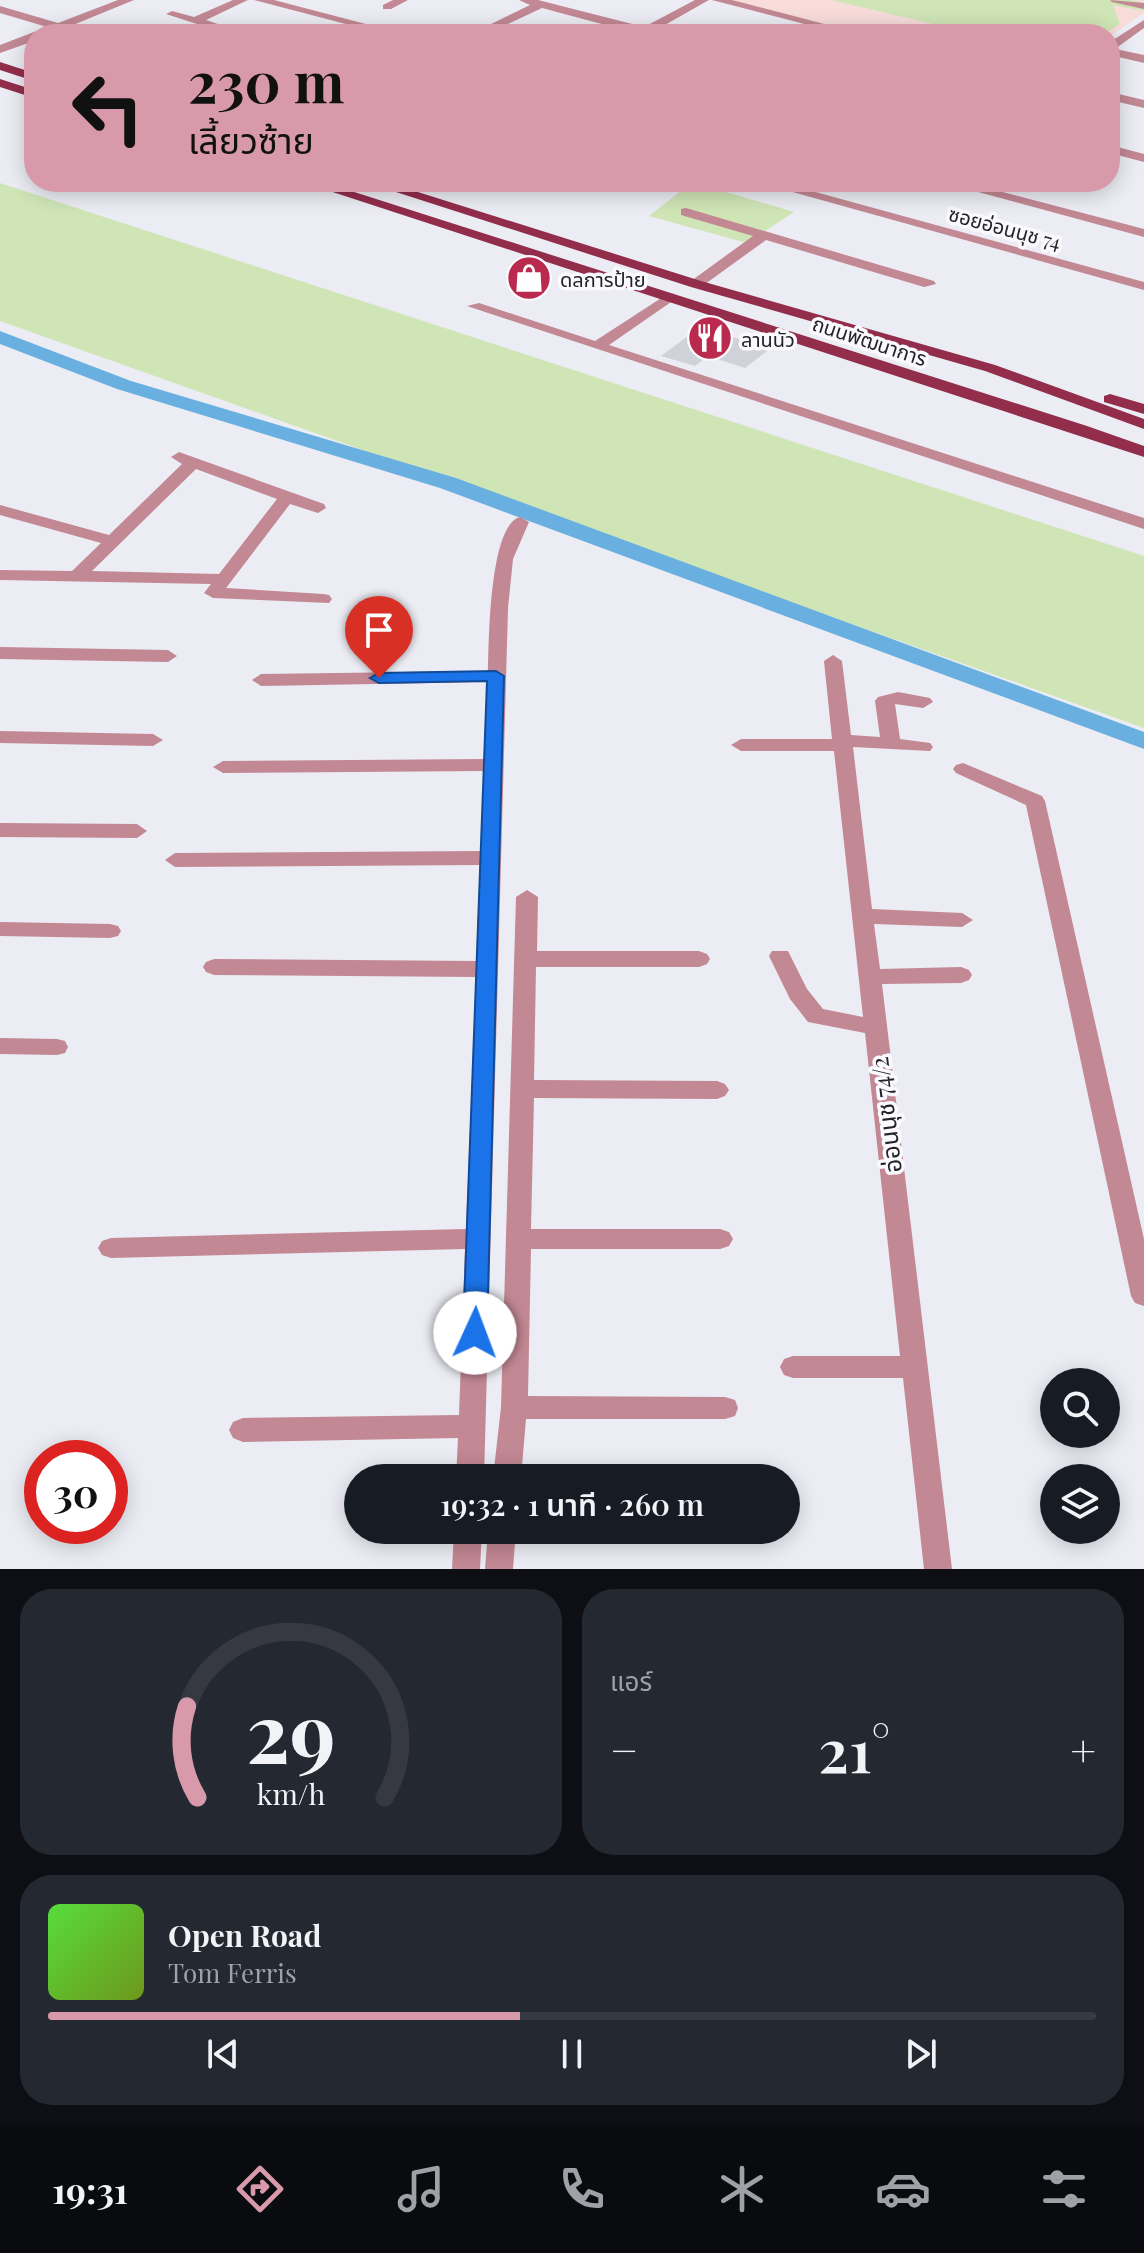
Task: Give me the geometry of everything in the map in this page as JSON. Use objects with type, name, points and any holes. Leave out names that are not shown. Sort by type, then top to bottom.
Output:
[{"type":"main road","points":[[0,66],[24,74]]},
{"type":"main road","points":[[0,83],[24,91]]},
{"type":"main road","name":"ถนนพัฒนาการ","points":[[340,192],[1067,424],[1144,452]]},
{"type":"main road","name":"ถนนพัฒนาการ","points":[[404,192],[696,284],[990,368],[1144,424]]},
{"type":"main road","points":[[990,368],[1144,409]]},
{"type":"street","points":[[66,24],[128,0]]},
{"type":"street","points":[[194,21],[242,0]]},
{"type":"street","points":[[260,0],[357,24]]},
{"type":"street","points":[[387,7],[402,0]]},
{"type":"street","points":[[525,0],[615,24]]},
{"type":"street","points":[[663,24],[703,0]]},
{"type":"street","points":[[718,0],[816,24]]},
{"type":"street","points":[[1116,0],[1144,6]]},
{"type":"street","points":[[499,24],[541,4]]},
{"type":"street","points":[[0,9],[48,24]]},
{"type":"street","points":[[172,14],[205,24]]},
{"type":"street","points":[[1120,41],[1144,23]]},
{"type":"street","points":[[0,49],[24,41]]},
{"type":"street","points":[[1120,52],[1144,59]]},
{"type":"street","points":[[1120,98],[1144,104]]},
{"type":"street","points":[[1120,152],[1144,158]]},
{"type":"street","name":"ซอยอ่อนนุช 74","points":[[801,192],[1144,286]]},
{"type":"street","points":[[986,192],[1144,233]]},
{"type":"street","points":[[686,212],[929,284]]},
{"type":"street","points":[[696,284],[765,234]]},
{"type":"street","points":[[599,345],[669,297]]},
{"type":"street","points":[[474,306],[1144,524]]},
{"type":"street","points":[[76,577],[113,541],[185,460],[318,508]]},
{"type":"street","points":[[286,498],[213,593],[220,596],[323,599]]},
{"type":"street","points":[[0,510],[113,541]]},
{"type":"street","points":[[471,1464],[496,676],[504,559],[520,522]]},
{"type":"street","points":[[0,575],[221,579]]},
{"type":"street","points":[[0,653],[168,656]]},
{"type":"street","name":"อ่อนนุช 74/2","points":[[833,661],[938,1569]]},
{"type":"street","points":[[261,680],[496,676]]},
{"type":"street","points":[[891,744],[885,701],[898,698],[923,702]]},
{"type":"street","points":[[0,737],[153,740]]},
{"type":"street","points":[[741,745],[842,742],[923,747]]},
{"type":"street","points":[[223,767],[492,765]]},
{"type":"street","points":[[963,769],[1035,801],[1144,1296]]},
{"type":"street","points":[[0,830],[137,831]]},
{"type":"street","points":[[175,860],[490,858]]},
{"type":"street","points":[[508,1464],[514,1407],[520,1239],[527,897]]},
{"type":"street","points":[[862,916],[962,920]]},
{"type":"street","points":[[0,929],[110,931]]},
{"type":"street","points":[[780,956],[798,993],[816,1016],[875,1027]]},
{"type":"street","points":[[526,959],[699,959]]},
{"type":"street","points":[[214,967],[487,969]]},
{"type":"street","points":[[869,977],[961,975]]},
{"type":"street","points":[[0,1046],[57,1047]]},
{"type":"street","points":[[521,1089],[717,1090]]},
{"type":"street","points":[[111,1248],[478,1239]]},
{"type":"street","points":[[520,1239],[720,1239]]},
{"type":"street","points":[[793,1367],[915,1367]]},
{"type":"street","points":[[514,1407],[725,1408]]},
{"type":"street","points":[[243,1430],[472,1426]]},
{"type":"street","points":[[466,1569],[467,1544]]},
{"type":"street","points":[[499,1569],[501,1544]]},
{"type":"shaded area","points":[[727,0],[1144,0],[1144,13],[1120,29],[1120,24],[827,24]]},
{"type":"green space","points":[[831,0],[1130,0],[1144,3],[1144,11],[1113,5],[1120,24],[933,24]]},
{"type":"green space","points":[[0,183],[1144,556],[1144,728],[0,321]]},
{"type":"green space","points":[[679,192],[726,192],[794,212],[747,243],[649,216]]},
{"type":"building","name":"ลานนัว","points":[[700,327],[770,349],[745,368],[708,356],[695,366],[661,356]]},
{"type":"waterway","points":[[0,337],[124,385],[448,483],[1144,741]]},
{"type":"place","name":"ดลการป้าย","points":[[529,278]]},
{"type":"place","name":"ลานนัว","points":[[710,338]]},
{"type":"route","points":[[379,678],[496,676],[475,1333]]}]
